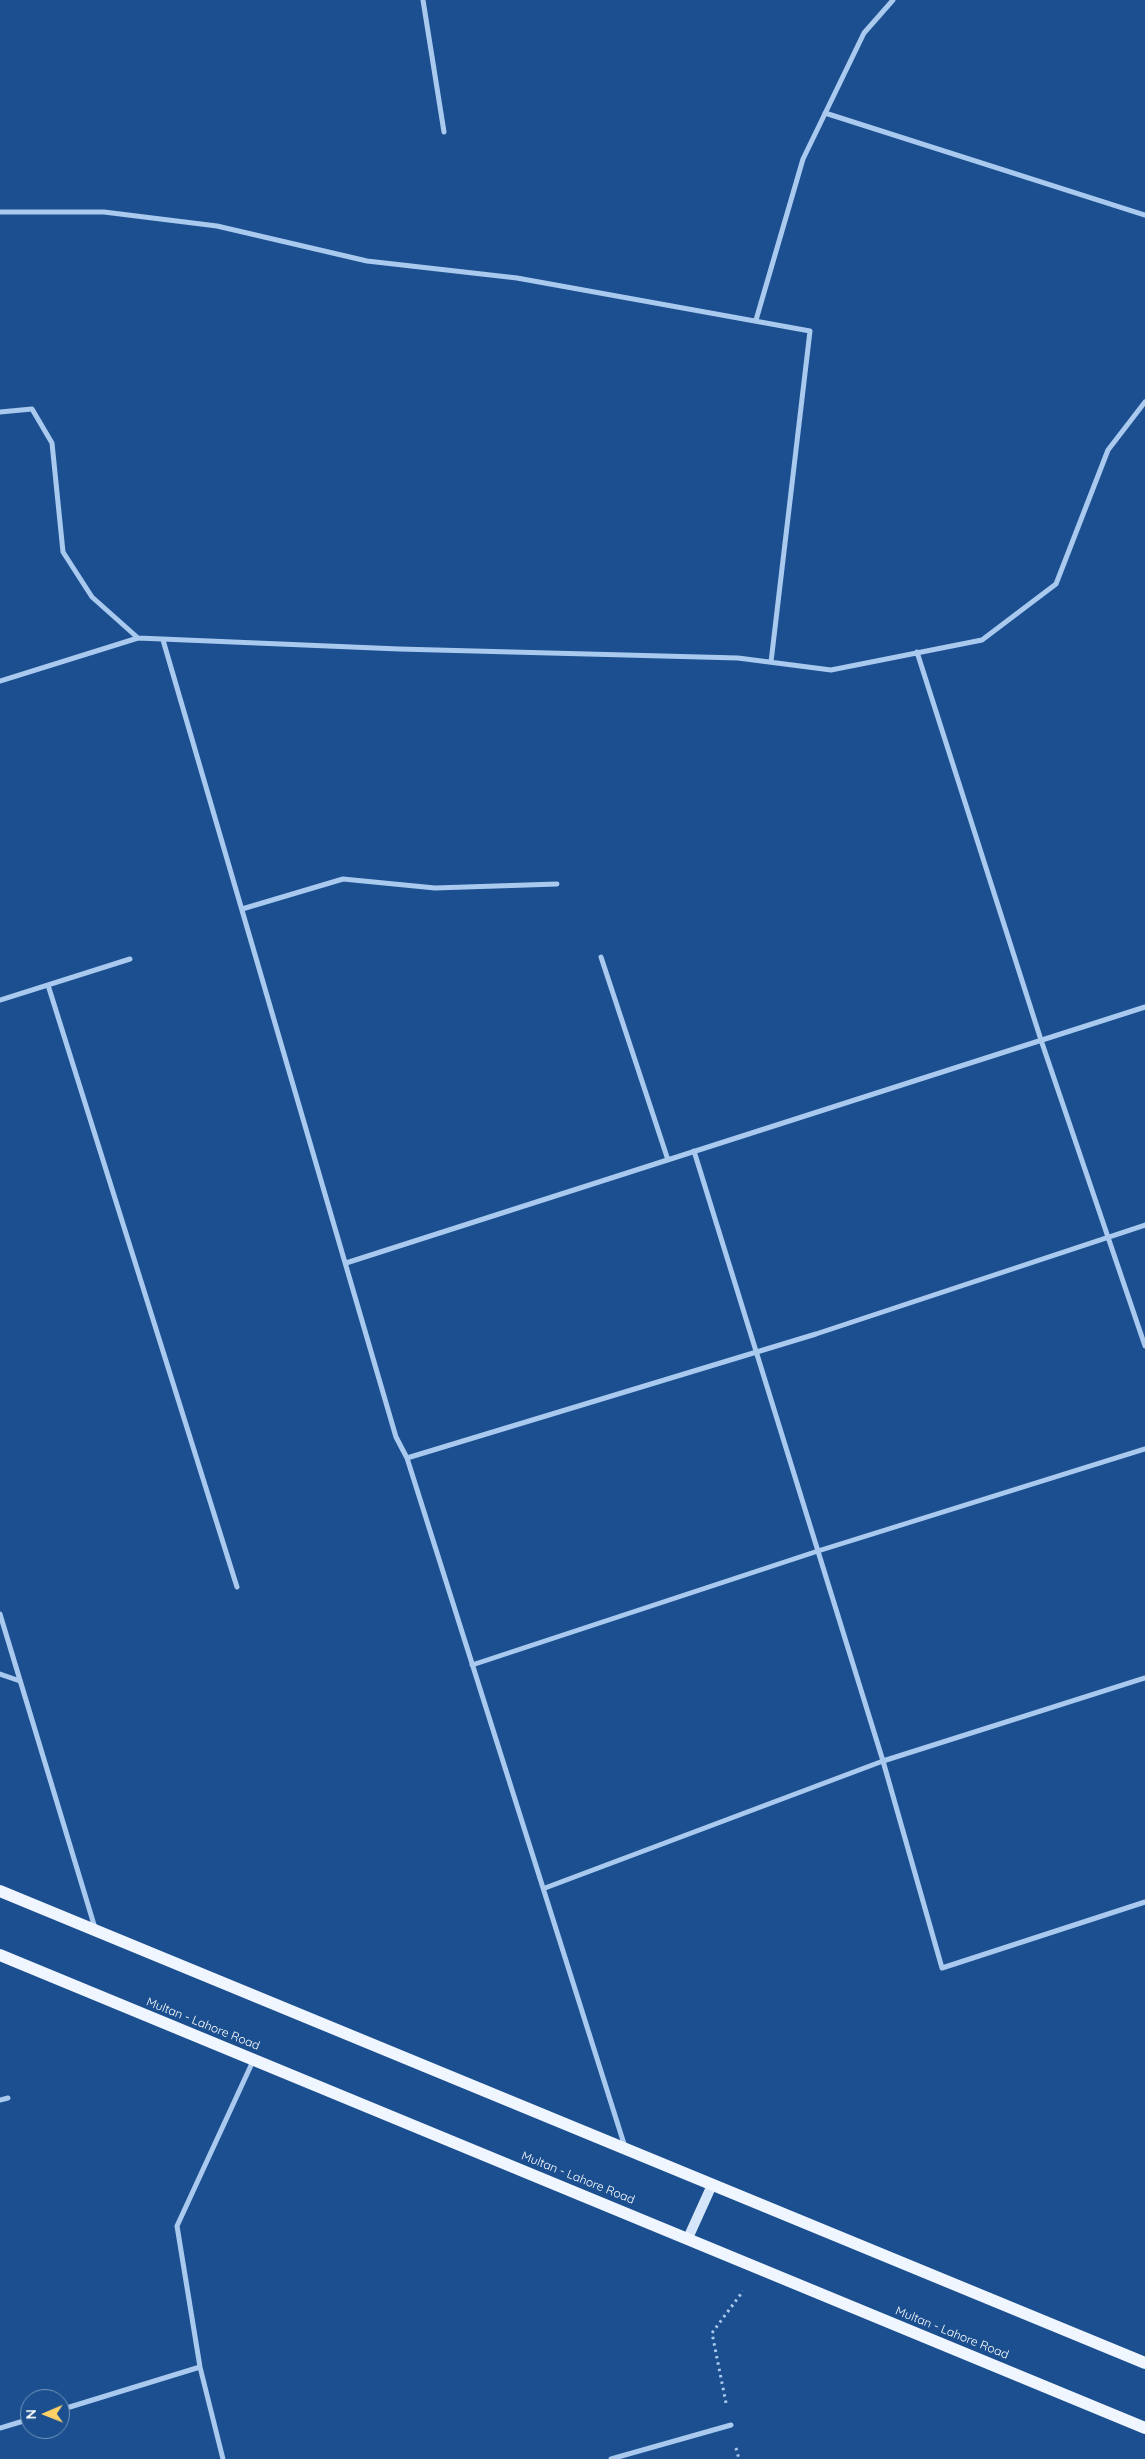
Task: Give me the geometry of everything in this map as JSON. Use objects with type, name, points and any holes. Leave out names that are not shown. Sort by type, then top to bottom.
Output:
[{"type":"main road","points":[[0,1891],[625,2147],[712,2185],[1145,2363]]},
{"type":"main road","name":"Multan - Lahore Road","points":[[0,1954],[1145,2428]]},
{"type":"main road","points":[[688,2238],[712,2185]]},
{"type":"street","points":[[423,0],[444,132]]},
{"type":"street","points":[[756,320],[802,159],[864,33],[893,0]]},
{"type":"street","points":[[825,113],[1145,215]]},
{"type":"street","points":[[0,212],[104,212],[217,226],[367,261],[517,278],[810,331],[771,662]]},
{"type":"street","points":[[0,681],[138,638],[399,649],[738,658],[831,670],[982,640],[1056,584],[1108,450],[1145,402]]},
{"type":"street","points":[[0,412],[32,409],[52,443],[63,552],[92,597],[138,638]]},
{"type":"street","points":[[163,640],[396,1437],[407,1458],[545,1888],[625,2147]]},
{"type":"street","points":[[917,652],[1041,1040],[1145,1346]]},
{"type":"street","points":[[242,910],[343,879],[435,888],[558,884]]},
{"type":"street","points":[[601,956],[668,1160]]},
{"type":"street","points":[[0,1000],[130,959]]},
{"type":"street","points":[[48,985],[236,1587]]},
{"type":"street","points":[[346,1263],[1145,1007]]},
{"type":"street","points":[[694,1151],[758,1352],[883,1761],[942,1968],[1145,1902]]},
{"type":"street","points":[[407,1458],[758,1352],[1145,1225]]},
{"type":"street","points":[[472,1665],[818,1551],[1145,1450]]},
{"type":"street","points":[[0,1614],[96,1931]]},
{"type":"street","points":[[0,1674],[20,1681]]},
{"type":"street","points":[[545,1888],[883,1761],[1145,1678]]},
{"type":"street","points":[[223,2459],[200,2367],[178,2226],[254,2060]]},
{"type":"street","points":[[0,2100],[8,2098]]},
{"type":"street","points":[[70,2407],[200,2367]]},
{"type":"street","points":[[0,2428],[20,2422]]},
{"type":"street","points":[[611,2459],[731,2425]]},
{"type":"path","points":[[739,2459],[712,2333],[760,2268]]}]
